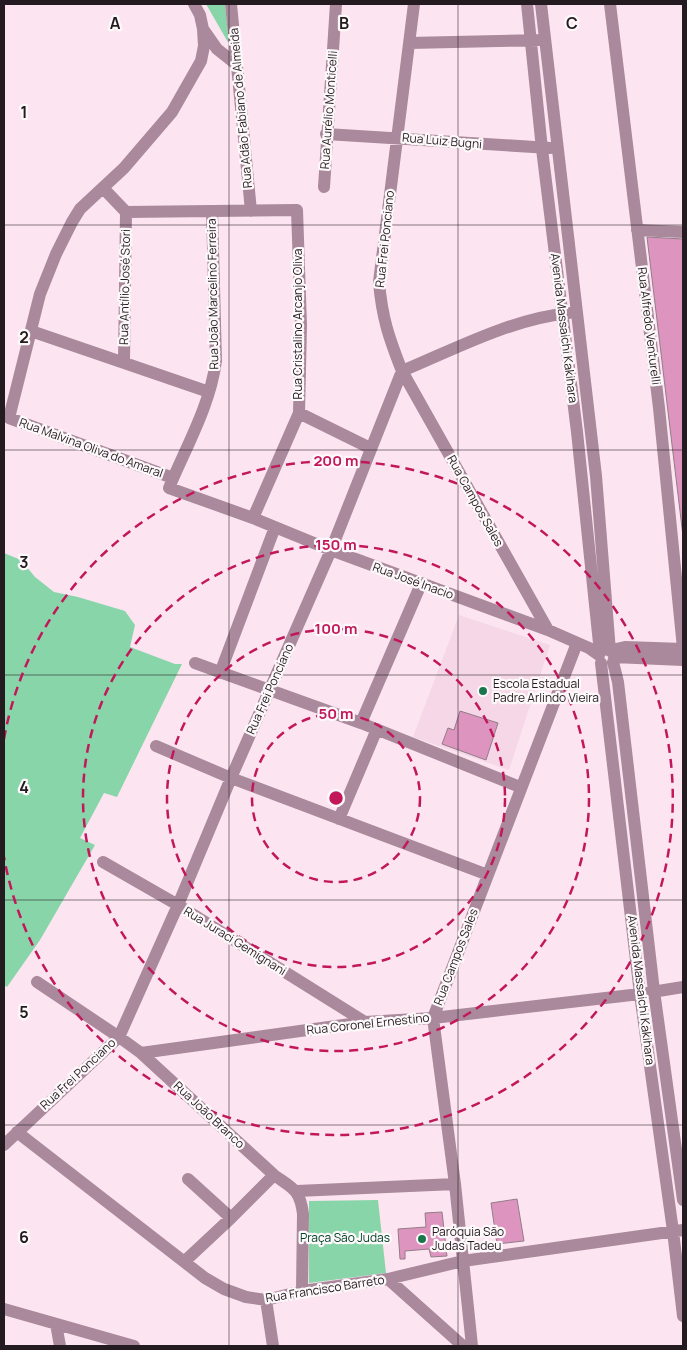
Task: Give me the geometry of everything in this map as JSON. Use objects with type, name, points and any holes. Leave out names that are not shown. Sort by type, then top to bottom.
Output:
[{"type":"street","points":[[194,4],[200,15],[203,29],[204,46],[201,61],[184,94],[172,112],[124,168],[104,189],[80,209],[56,254],[40,294],[31,330],[209,392]]},
{"type":"street","name":"Rua Adão Fabiano de Almeida","points":[[231,4],[251,212]]},
{"type":"street","name":"Rua Aurélio Monticelli","points":[[324,187],[336,4]]},
{"type":"street","name":"Rua Frei Ponciano","points":[[4,1144],[119,1036],[178,905],[231,778],[331,550],[370,448],[402,372],[387,334],[381,306],[379,282],[414,4]]},
{"type":"street","name":"Avenida Massaichi Kakihara","points":[[527,4],[561,314],[607,656],[640,994],[678,1230],[683,1316]]},
{"type":"street","name":"Avenida Massaichi Kakihara","points":[[541,4],[596,476],[607,656],[618,682],[654,991],[683,1200]]},
{"type":"street","name":"Rua Alfredo Venturelli","points":[[610,4],[659,408],[683,649]]},
{"type":"street","points":[[203,29],[218,49],[236,64]]},
{"type":"street","points":[[409,43],[546,39]]},
{"type":"street","name":"Rua Luiz Bugni","points":[[326,134],[396,137],[542,149],[558,147]]},
{"type":"street","points":[[104,189],[126,212],[251,212]]},
{"type":"street","name":"Rua Cristalino Arcanjo Oliva","points":[[251,212],[297,210],[301,326],[299,413],[253,518]]},
{"type":"street","name":"Rua João Marcelino Ferreira","points":[[171,483],[209,392],[216,361],[212,211]]},
{"type":"street","name":"Rua Antílio José Stori","points":[[124,362],[126,212]]},
{"type":"street","points":[[637,230],[683,232]]},
{"type":"street","points":[[402,372],[484,336],[522,322],[576,312]]},
{"type":"street","name":"Rua Malvina Oliva do Amaral","points":[[31,330],[9,418],[171,483]]},
{"type":"street","name":"Rua Campos Sales","points":[[402,372],[548,630]]},
{"type":"street","points":[[299,413],[370,448]]},
{"type":"street","name":"Rua José Inacio","points":[[171,483],[275,528],[548,630],[607,656],[683,660]]},
{"type":"street","points":[[220,673],[275,528]]},
{"type":"street","points":[[361,723],[421,584]]},
{"type":"street","name":"Rua Campos Sales","points":[[472,1346],[455,1184],[433,1018],[520,787],[577,643]]},
{"type":"street","points":[[607,656],[616,649],[625,647],[683,649]]},
{"type":"street","points":[[196,663],[377,729],[520,787]]},
{"type":"street","points":[[339,819],[377,729]]},
{"type":"street","points":[[156,746],[231,778],[488,875]]},
{"type":"street","name":"Rua Juraci Gemignani","points":[[103,862],[178,905],[365,1022]]},
{"type":"street","name":"Rua João Branco","points":[[37,982],[119,1036],[141,1053],[274,1175],[297,1191]]},
{"type":"street","name":"Rua Coronel Ernestino","points":[[141,1053],[365,1022],[433,1018],[640,994],[683,987]]},
{"type":"street","name":"Rua Francisco Barreto","points":[[17,1132],[206,1278],[224,1289],[246,1297],[266,1300],[302,1291],[388,1279],[463,1261],[678,1230]]},
{"type":"street","points":[[185,1261],[274,1175]]},
{"type":"street","points":[[188,1180],[231,1218]]},
{"type":"street","points":[[302,1291],[303,1214],[302,1204],[297,1191],[455,1184]]},
{"type":"street","points":[[388,1279],[463,1346]]},
{"type":"street","points":[[266,1300],[274,1346]]},
{"type":"street","points":[[4,1309],[134,1346]]},
{"type":"street","points":[[56,1324],[60,1346]]},
{"type":"shaded area","name":"Escola Estadual Padre Arlindo Vieira","points":[[459,615],[550,645],[509,770],[413,737]]},
{"type":"green space","points":[[206,4],[225,4],[229,44]]},
{"type":"green space","points":[[4,553],[21,560],[35,577],[54,592],[125,611],[135,625],[130,647],[175,664],[182,664],[117,797],[104,793],[80,838],[95,845],[40,940],[7,987],[4,985]]},
{"type":"green space","name":"Praça São Judas","points":[[378,1200],[386,1273],[309,1283],[309,1201]]},
{"type":"building","points":[[647,237],[683,239],[683,536]]},
{"type":"building","points":[[460,711],[498,723],[486,760],[442,744],[448,728],[454,730]]},
{"type":"building","points":[[517,1199],[524,1241],[497,1244],[491,1203]]},
{"type":"building","name":"Paróquia São Judas Tadeu","points":[[442,1212],[447,1256],[431,1257],[429,1249],[405,1251],[405,1259],[400,1259],[398,1229],[426,1227],[425,1213]]},
{"type":"place","name":"Escola Estadual Padre Arlindo Vieira","points":[[483,691]]},
{"type":"place","name":"Paróquia São Judas Tadeu","points":[[422,1239]]}]
